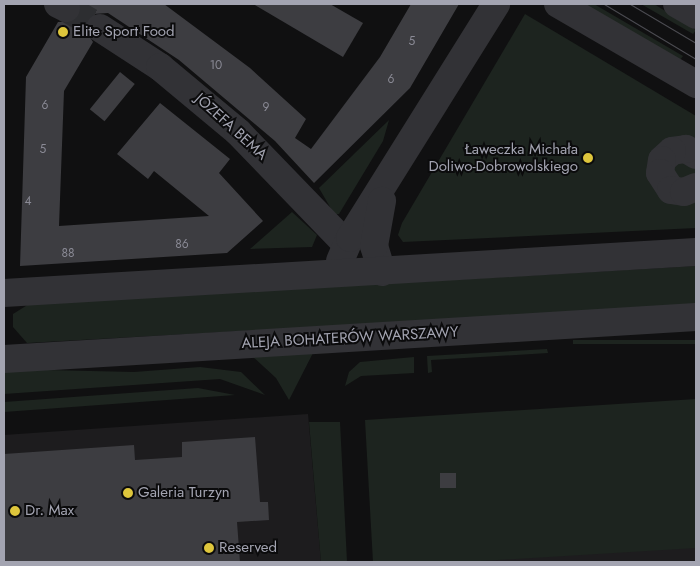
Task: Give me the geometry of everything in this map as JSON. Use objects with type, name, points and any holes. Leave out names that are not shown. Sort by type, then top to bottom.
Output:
[{"type":"street","points":[[339,275],[346,244],[496,4]]},
{"type":"street","points":[[558,4],[696,84]]},
{"type":"street","points":[[677,4],[696,15]]},
{"type":"street","name":"JÓZEFA BEMA","points":[[100,28],[166,72],[238,132],[346,244]]},
{"type":"street","points":[[696,155],[686,149],[672,150],[662,160],[660,173],[671,190],[684,192],[696,187]]},
{"type":"street","points":[[382,272],[374,238],[387,180]]},
{"type":"street","points":[[4,293],[339,275],[696,252]]},
{"type":"street","name":"ALEJA BOHATERÓW WARSZAWY","points":[[4,359],[696,317]]},
{"type":"shaded area","points":[[581,4],[594,4],[683,56],[680,60]]},
{"type":"shaded area","points":[[641,4],[654,4],[696,30],[693,34]]},
{"type":"shaded area","points":[[525,14],[696,116],[696,228],[403,242],[398,235],[402,223]]},
{"type":"shaded area","points":[[389,120],[383,141],[339,214],[334,214],[319,188]]},
{"type":"shaded area","points":[[292,212],[317,235],[312,247],[250,249]]},
{"type":"shaded area","points":[[696,266],[696,306],[27,343],[13,327],[13,314],[29,304]]},
{"type":"shaded area","points":[[573,340],[696,340],[696,344],[573,344]]},
{"type":"shaded area","points":[[547,349],[548,353],[431,360],[432,372],[428,373],[427,356]]},
{"type":"shaded area","points":[[313,353],[289,400],[276,378],[252,356]]},
{"type":"shaded area","points":[[414,357],[414,373],[361,376],[345,386],[349,372],[360,362]]},
{"type":"shaded area","points":[[200,367],[241,372],[265,395],[220,379],[4,394],[4,369],[134,372]]},
{"type":"shaded area","points":[[198,388],[235,395],[4,412],[4,402]]},
{"type":"shaded area","points":[[696,399],[696,548],[465,562],[373,562],[365,420]]},
{"type":"shaded area","name":"Galeria Turzyn","points":[[308,414],[321,562],[4,562],[4,435]]},
{"type":"shaded area","points":[[309,422],[340,422],[347,562],[321,562]]},
{"type":"shaded area","points":[[696,547],[696,562],[450,562]]},
{"type":"building","points":[[81,4],[164,4],[250,68],[306,119],[295,138],[311,149],[380,57],[411,4],[459,4],[410,88],[314,183],[275,141],[179,60],[108,13],[93,14],[84,28],[93,42],[64,91],[59,226],[209,216],[154,171],[148,179],[117,154],[160,103],[230,159],[219,173],[263,221],[227,253],[20,266],[26,77],[58,22],[75,21]]},
{"type":"building","points":[[253,4],[330,4],[363,23],[343,57]]},
{"type":"building","points":[[120,72],[135,84],[105,121],[90,109]]},
{"type":"building","name":"Galeria Turzyn","points":[[255,437],[260,502],[268,502],[269,520],[237,522],[240,562],[4,562],[4,454],[134,445],[135,460],[182,457],[182,442]]},
{"type":"building","points":[[440,473],[456,473],[456,488],[440,488]]},
{"type":"tunnel","points":[[66,8],[100,28]]},
{"type":"tram line","points":[[604,4],[696,59]]},
{"type":"tram line","points":[[630,4],[696,43]]},
{"type":"place","name":"Elite Sport Food","points":[[63,32]]},
{"type":"place","name":"Ławeczka Michała Doliwo-Dobrowolskiego","points":[[588,158]]},
{"type":"place","name":"Galeria Turzyn","points":[[128,493]]},
{"type":"place","name":"Dr. Max","points":[[15,511]]},
{"type":"place","name":"Reserved","points":[[209,548]]}]
